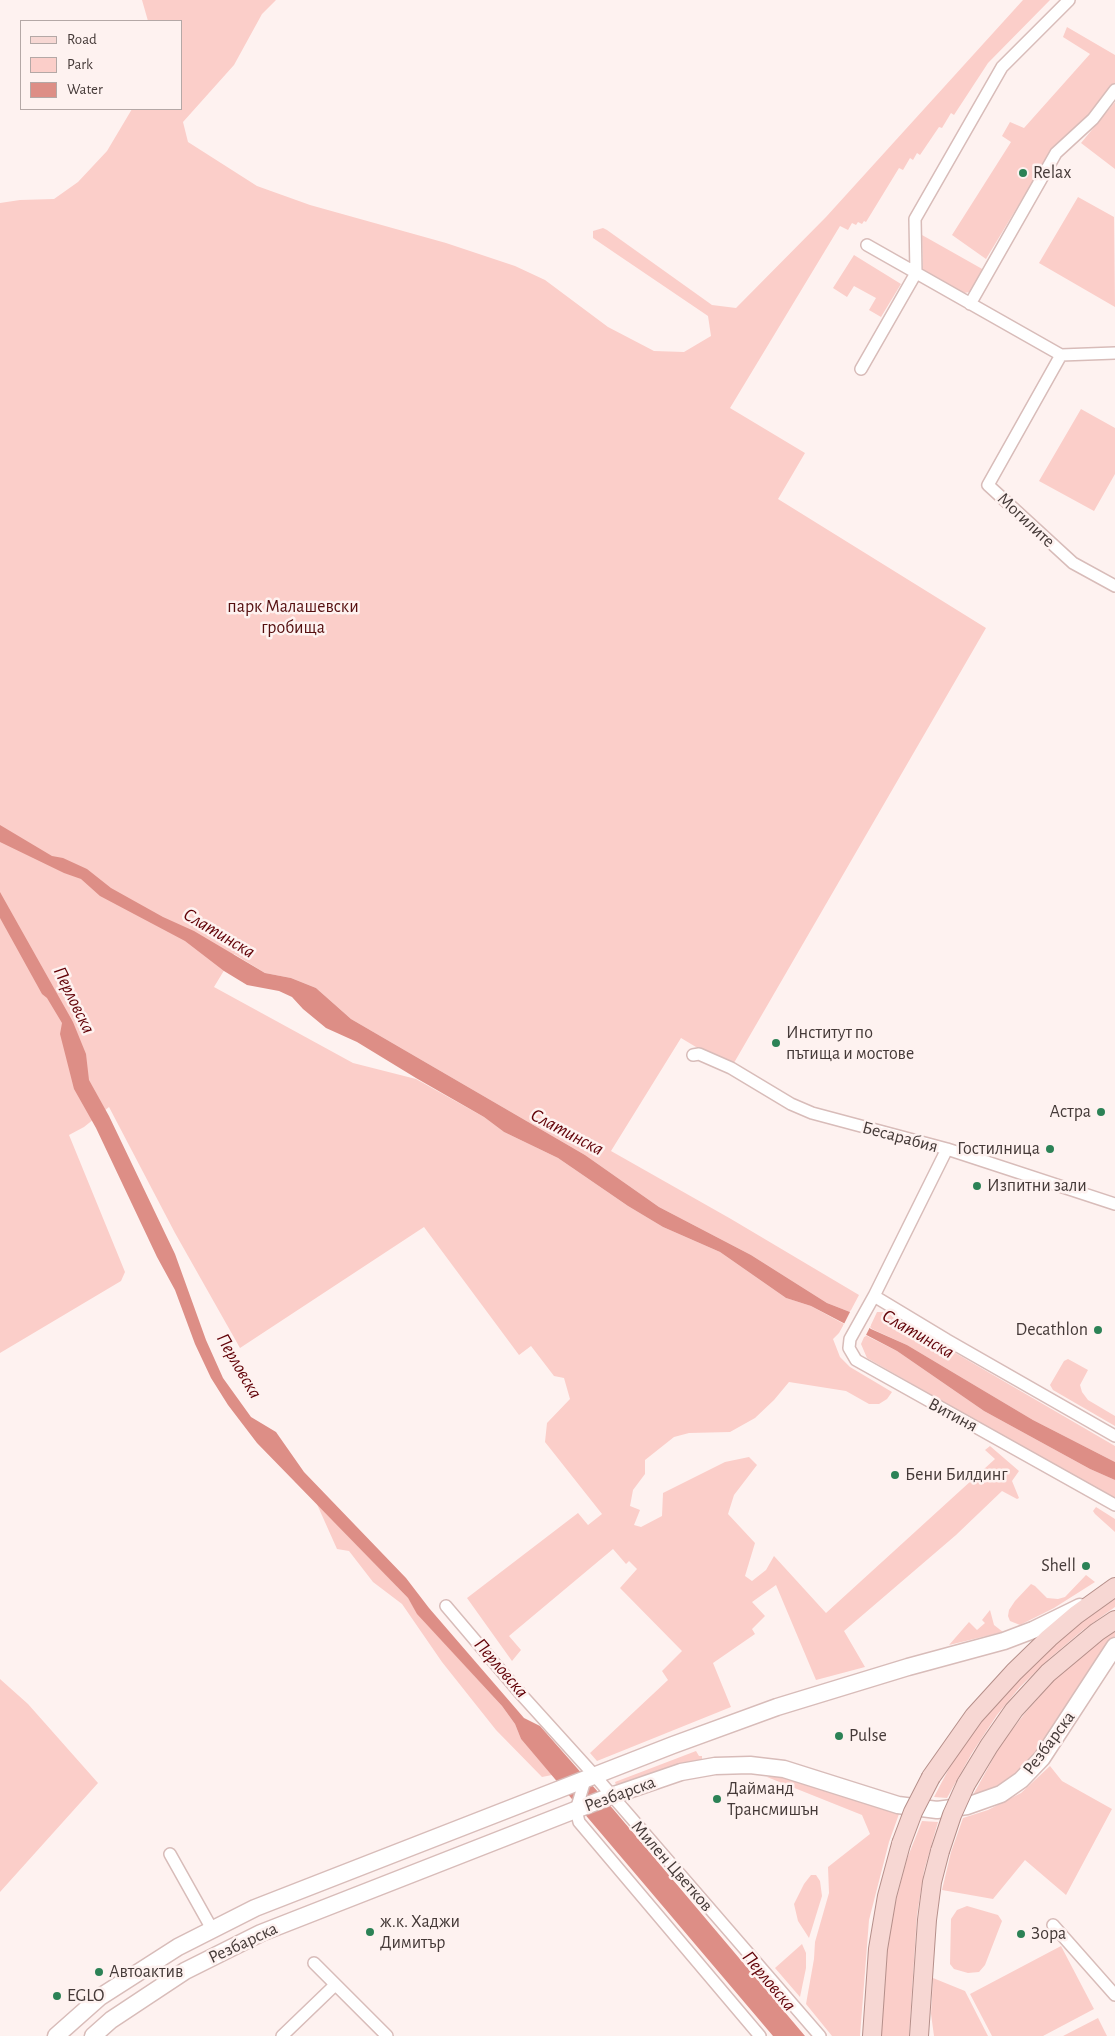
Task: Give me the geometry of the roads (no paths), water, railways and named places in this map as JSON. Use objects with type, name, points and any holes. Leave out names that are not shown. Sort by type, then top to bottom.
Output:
[{"type":"main road","points":[[872,2036],[878,1949],[887,1896],[900,1844],[913,1812],[931,1777],[974,1716],[1014,1672],[1049,1638],[1113,1589]]},
{"type":"main road","points":[[920,2036],[927,1920],[932,1882],[952,1815],[966,1784],[1014,1710],[1048,1673],[1097,1632],[1115,1620]]},
{"type":"street","points":[[860,369],[916,273],[915,219],[1002,67],[1069,0]]},
{"type":"street","points":[[970,304],[1056,153],[1093,119],[1115,90]]},
{"type":"street","points":[[867,245],[1061,355],[1115,353]]},
{"type":"street","name":"Могилите","points":[[1061,355],[988,485],[1073,563],[1115,586]]},
{"type":"street","name":"Бесарабия","points":[[693,1055],[699,1054],[731,1068],[790,1104],[812,1113],[947,1149],[1115,1204]]},
{"type":"street","name":"Витиня","points":[[947,1149],[874,1296],[850,1339],[849,1348],[856,1360],[1115,1505]]},
{"type":"street","points":[[874,1296],[1115,1436]]},
{"type":"street","name":"Резбарска","points":[[56,2036],[100,1997],[178,1947],[255,1908],[777,1707],[908,1667],[1004,1641],[1041,1626],[1113,1589]]},
{"type":"street","name":"Милен Цветков","points":[[446,1606],[590,1778],[611,1796],[820,2036]]},
{"type":"street","name":"Резбарска","points":[[93,2036],[111,2020],[185,1971],[262,1933],[611,1796],[682,1772],[715,1766],[750,1765],[784,1769],[898,1805],[937,1810],[967,1806],[1001,1794],[1021,1780],[1042,1758],[1115,1646]]},
{"type":"street","points":[[590,1778],[576,1810],[579,1822],[760,2036]]},
{"type":"street","points":[[170,1854],[212,1930]]},
{"type":"street","points":[[1053,1925],[1113,1987]]},
{"type":"street","points":[[314,1963],[387,2036]]},
{"type":"street","points":[[282,2036],[336,1985]]},
{"type":"water","points":[[0,825],[52,856],[63,858],[87,869],[111,888],[163,917],[194,931],[265,973],[291,978],[316,988],[351,1019],[585,1155],[659,1207],[751,1255],[827,1303],[850,1312],[871,1329],[907,1345],[1033,1420],[1115,1462],[1115,1480],[1090,1469],[984,1411],[897,1351],[811,1306],[786,1298],[720,1252],[663,1227],[628,1206],[558,1158],[504,1132],[484,1117],[357,1042],[326,1028],[292,997],[279,991],[247,985],[224,971],[185,941],[100,896],[81,879],[64,873],[0,842]]},
{"type":"water","points":[[0,892],[73,1022],[86,1054],[89,1080],[109,1116],[175,1254],[206,1340],[223,1378],[251,1417],[276,1432],[304,1472],[406,1578],[429,1608],[524,1718],[540,1726],[613,1809],[805,2036],[773,2036],[521,1739],[515,1724],[502,1706],[417,1614],[408,1598],[257,1443],[228,1405],[211,1378],[195,1344],[175,1290],[157,1257],[96,1128],[74,1089],[60,1034],[62,1023],[47,998],[42,994],[0,918]]},
{"type":"place","name":"Relax","points":[[1023,173]]},
{"type":"place","name":"Институт по пътища и мостове","points":[[776,1043]]},
{"type":"place","name":"Астра","points":[[1101,1112]]},
{"type":"place","name":"Гостилница","points":[[1050,1149]]},
{"type":"place","name":"Изпитни зали","points":[[977,1186]]},
{"type":"place","name":"Decathlon","points":[[1098,1330]]},
{"type":"place","name":"Бени Билдинг","points":[[895,1475]]},
{"type":"place","name":"Shell","points":[[1086,1566]]},
{"type":"place","name":"Pulse","points":[[839,1736]]},
{"type":"place","name":"Дайманд Трансмишън","points":[[717,1799]]},
{"type":"place","name":"ж.к. Хаджи Димитър","points":[[370,1932]]},
{"type":"place","name":"Зора","points":[[1021,1934]]},
{"type":"place","name":"Автоактив","points":[[99,1972]]},
{"type":"place","name":"EGLO","points":[[57,1996]]},
{"type":"park label","name":"парк Малашевски гробища","points":[[293,617]]},
{"type":"water label","name":"Слатинска","points":[[219,933]]},
{"type":"water label","name":"Перловска","points":[[74,1000]]},
{"type":"water label","name":"Слатинска","points":[[567,1132]]},
{"type":"water label","name":"Слатинска","points":[[918,1334]]},
{"type":"water label","name":"Перловска","points":[[239,1366]]},
{"type":"water label","name":"Перловска","points":[[501,1668]]},
{"type":"water label","name":"Перловска","points":[[769,1981]]}]
